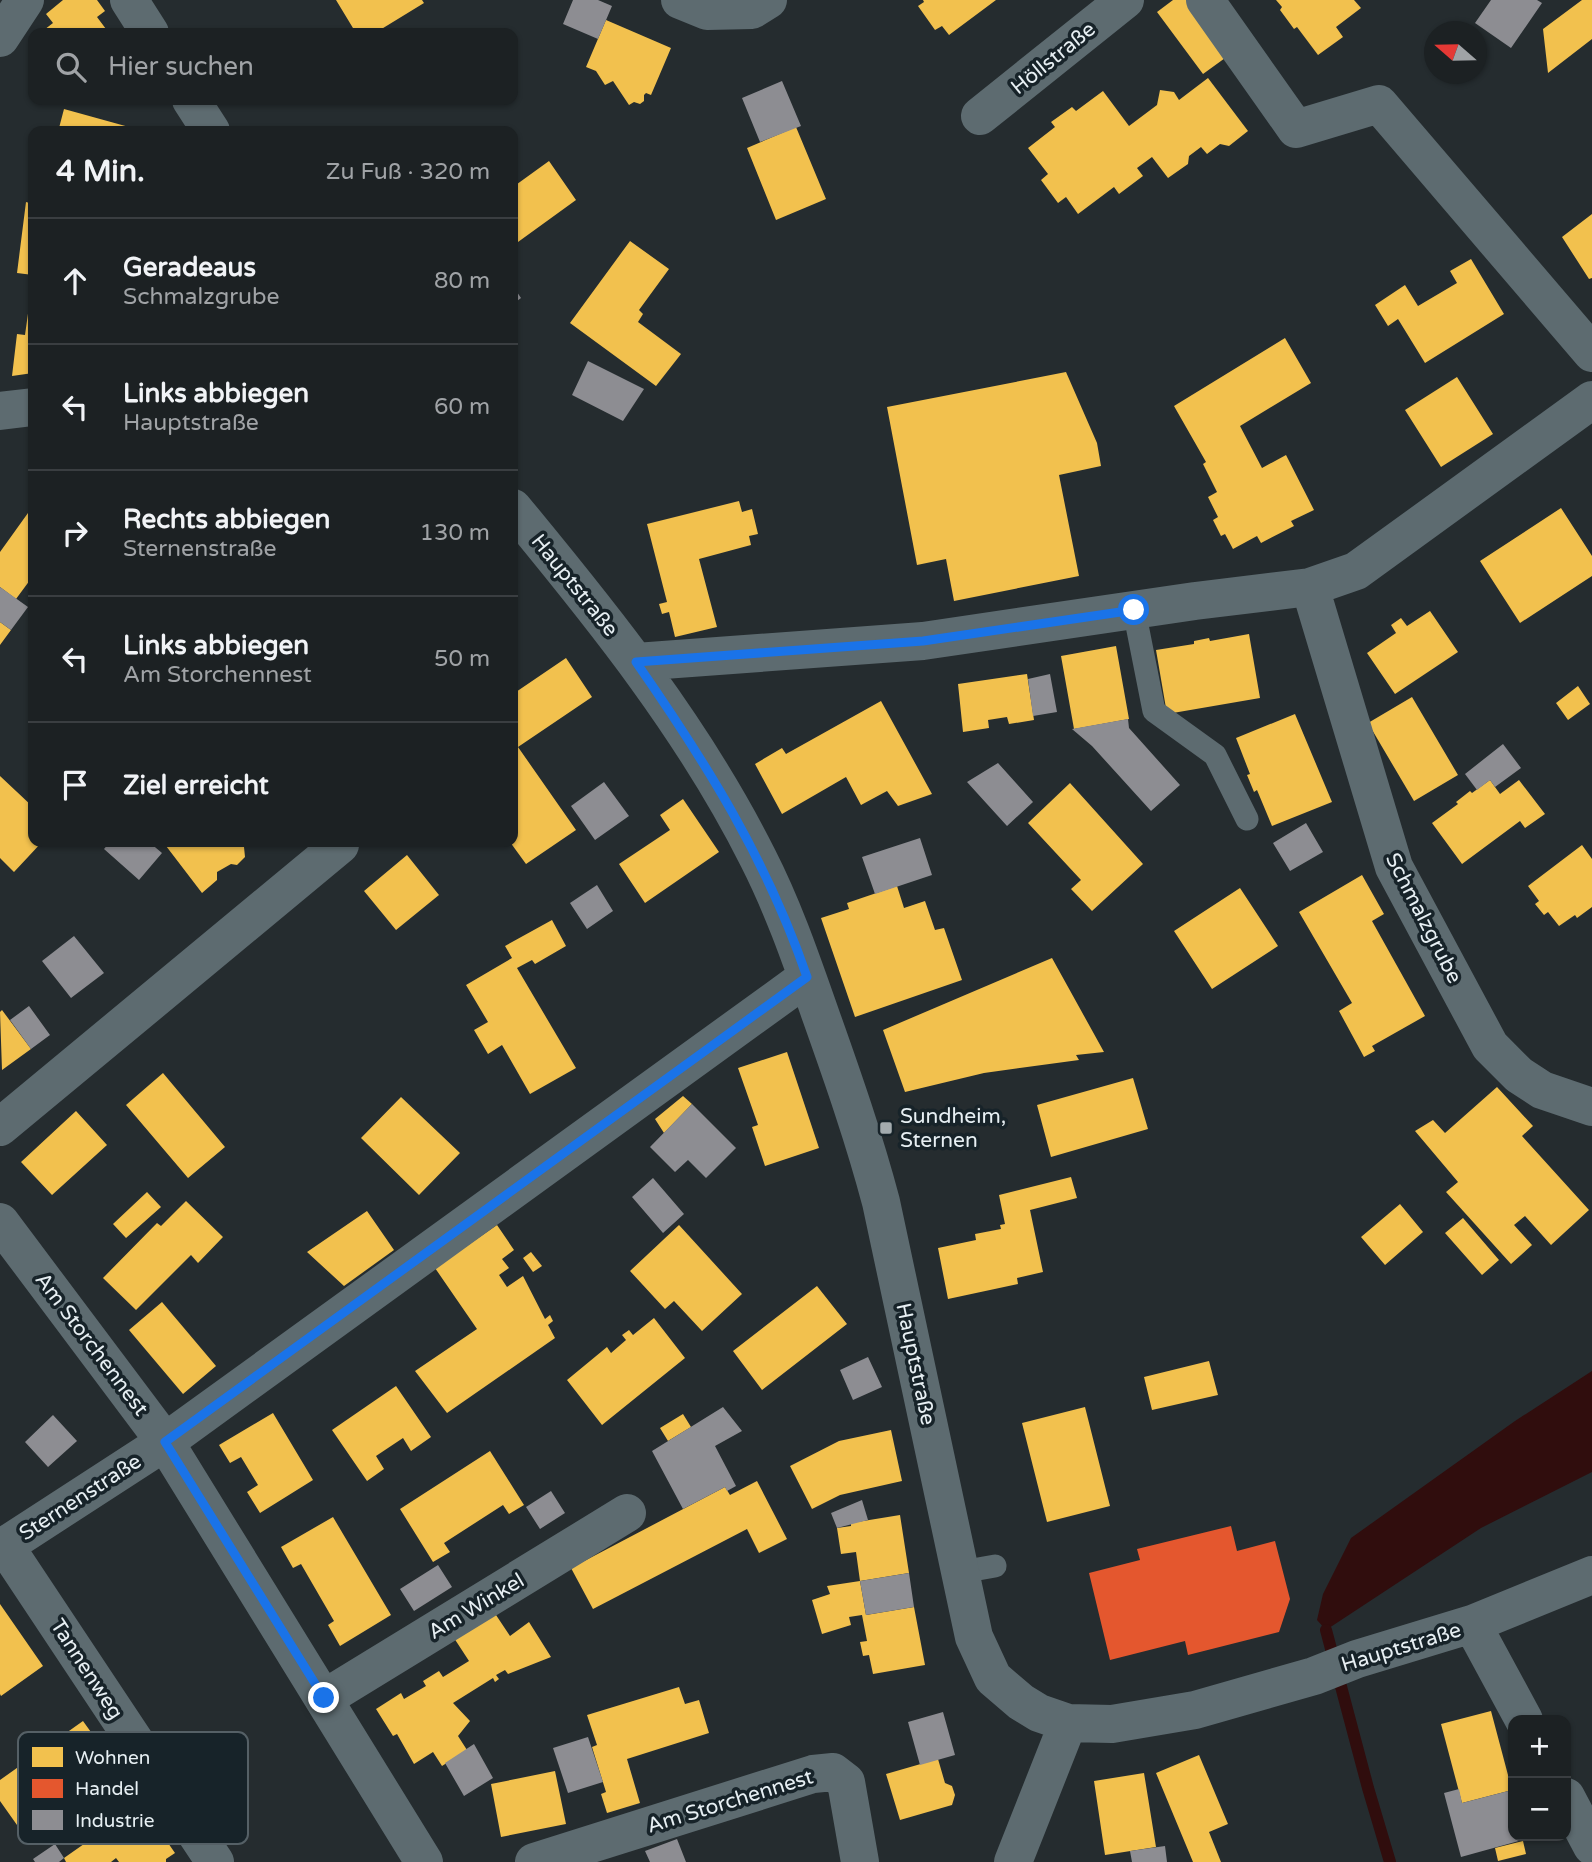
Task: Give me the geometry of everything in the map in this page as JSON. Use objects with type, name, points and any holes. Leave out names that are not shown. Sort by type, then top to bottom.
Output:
[{"type":"street","points":[[0,38],[26,0]]},
{"type":"street","points":[[129,0],[147,28]]},
{"type":"street","points":[[680,0],[707,11],[752,10],[768,0]]},
{"type":"street","name":"Höllstraße","points":[[980,116],[1125,0]]},
{"type":"street","points":[[1205,0],[1296,129],[1379,104],[1592,353]]},
{"type":"street","points":[[194,105],[208,126]]},
{"type":"street","points":[[636,662],[923,641],[1310,587],[1356,571],[1592,400]]},
{"type":"street","name":"Hauptstraße","points":[[518,514],[636,662],[689,738],[758,857],[789,924],[867,1149],[978,1569],[974,1637],[993,1678],[1021,1702],[1039,1713],[1068,1723],[1112,1724],[1158,1717],[1195,1710],[1314,1676],[1357,1658],[1472,1624],[1592,1575]]},
{"type":"street","name":"Schmalzgrube","points":[[1310,587],[1394,867],[1490,1046],[1518,1075],[1542,1090],[1592,1107]]},
{"type":"street","points":[[0,1127],[338,847]]},
{"type":"street","name":"Sternenstraße","points":[[3,1547],[165,1442],[807,977]]},
{"type":"street","name":"Am Storchennest","points":[[0,1222],[165,1442],[424,1862]]},
{"type":"street","name":"Am Winkel","points":[[324,1698],[627,1513]]},
{"type":"street","name":"Tannenweg","points":[[3,1547],[128,1732]]},
{"type":"street","points":[[1472,1624],[1521,1715]]},
{"type":"street","points":[[1013,1862],[1068,1723]]},
{"type":"street","name":"Am Storchennest","points":[[534,1862],[813,1774],[833,1772],[846,1782],[860,1862]]},
{"type":"street","points":[[1571,1806],[1592,1846]]},
{"type":"street","name":"Tannenweg","points":[[203,1844],[215,1862]]},
{"type":"lane","points":[[1134,610],[1154,710],[1215,755],[1247,819]]},
{"type":"shaded area","points":[[1592,1371],[1592,1472],[1481,1528],[1326,1630],[1317,1620],[1323,1594],[1351,1538],[1515,1421]]},
{"type":"building: Wohnen","points":[[63,0],[97,0],[105,11],[97,17],[105,28],[46,28],[53,23],[46,14]]},
{"type":"building: Wohnen","points":[[336,0],[422,0],[424,3],[383,28],[353,28]]},
{"type":"building: Wohnen","points":[[923,0],[996,0],[949,35],[942,26],[935,30],[918,6]]},
{"type":"building: Wohnen","points":[[1173,0],[1192,0],[1232,53],[1203,74],[1157,12]]},
{"type":"building: Wohnen","points":[[1276,0],[1354,0],[1361,8],[1336,27],[1343,37],[1318,55],[1297,27],[1294,29]]},
{"type":"building: Wohnen","points":[[1582,0],[1592,0],[1592,39],[1548,73],[1543,29]]},
{"type":"building: Wohnen","points":[[606,20],[671,48],[651,95],[646,93],[640,104],[634,102],[629,105],[613,81],[605,85],[596,71],[586,67]]},
{"type":"building: Wohnen","points":[[1208,78],[1248,131],[1229,146],[1220,144],[1207,154],[1201,147],[1189,156],[1188,164],[1168,178],[1152,157],[1137,168],[1143,176],[1119,194],[1114,187],[1078,214],[1066,197],[1058,203],[1041,180],[1048,174],[1028,148],[1055,127],[1051,122],[1072,107],[1076,111],[1103,91],[1129,126],[1157,105],[1160,90],[1174,92],[1179,100]]},
{"type":"building: Wohnen","points":[[64,109],[125,126],[60,126]]},
{"type":"building: Wohnen","points":[[796,127],[826,199],[776,220],[747,148]]},
{"type":"building: Wohnen","points":[[549,161],[576,200],[518,242],[518,183]]},
{"type":"building: Wohnen","points":[[26,202],[28,274],[17,273]]},
{"type":"building: Wohnen","points":[[1592,214],[1592,278],[1589,279],[1562,237]]},
{"type":"building: Wohnen","points":[[630,241],[669,269],[639,310],[643,314],[638,322],[681,354],[656,386],[570,323]]},
{"type":"building: Wohnen","points":[[1471,259],[1504,314],[1425,363],[1398,319],[1388,326],[1375,305],[1405,285],[1418,306],[1457,283],[1450,271]]},
{"type":"building: Wohnen","points":[[28,314],[28,374],[12,376],[17,334],[25,335]]},
{"type":"building: Wohnen","points":[[1285,338],[1311,383],[1240,426],[1262,468],[1286,455],[1314,510],[1291,521],[1294,526],[1261,543],[1257,536],[1233,549],[1225,534],[1221,536],[1213,520],[1218,517],[1208,497],[1217,492],[1203,464],[1206,462],[1174,406]]},
{"type":"building: Wohnen","points":[[1066,372],[1097,443],[1101,466],[1059,475],[1079,576],[954,601],[946,559],[917,565],[887,407]]},
{"type":"building: Wohnen","points":[[1457,377],[1493,434],[1441,467],[1405,410]]},
{"type":"building: Wohnen","points":[[739,501],[742,512],[752,509],[758,534],[749,536],[751,545],[699,559],[717,627],[675,637],[669,612],[662,614],[659,604],[667,602],[647,524]]},
{"type":"building: Wohnen","points":[[1561,508],[1592,556],[1592,576],[1520,623],[1480,561]]},
{"type":"building: Wohnen","points":[[28,513],[28,583],[16,599],[0,587],[0,552]]},
{"type":"building: Wohnen","points":[[1430,611],[1458,652],[1395,694],[1367,653],[1396,633],[1391,625],[1401,618],[1407,626]]},
{"type":"building: Wohnen","points":[[0,622],[11,630],[0,645]]},
{"type":"building: Wohnen","points":[[1249,634],[1260,698],[1167,714],[1156,650],[1194,644],[1194,641],[1209,638],[1210,641]]},
{"type":"building: Wohnen","points":[[1116,646],[1129,719],[1074,729],[1061,656]]},
{"type":"building: Wohnen","points":[[566,658],[592,697],[518,747],[518,691]]},
{"type":"building: Wohnen","points":[[1027,674],[1034,720],[1009,724],[1007,717],[988,720],[989,728],[963,732],[958,684]]},
{"type":"building: Wohnen","points":[[1578,686],[1590,704],[1568,720],[1556,703]]},
{"type":"building: Wohnen","points":[[1412,697],[1458,775],[1414,801],[1368,723]]},
{"type":"building: Wohnen","points":[[881,701],[932,794],[898,806],[887,791],[861,805],[846,777],[782,814],[755,764],[782,748],[786,754]]},
{"type":"building: Wohnen","points":[[1295,714],[1332,802],[1272,826],[1257,790],[1254,792],[1247,775],[1250,774],[1236,738]]},
{"type":"building: Wohnen","points":[[518,747],[576,830],[526,864],[514,847],[518,847]]},
{"type":"building: Wohnen","points":[[0,776],[28,802],[28,847],[37,847],[14,872],[0,858]]},
{"type":"building: Wohnen","points":[[1490,780],[1500,794],[1519,780],[1545,814],[1525,828],[1520,821],[1462,864],[1432,823],[1458,804],[1456,802],[1470,791],[1472,793]]},
{"type":"building: Wohnen","points":[[1070,783],[1143,864],[1092,911],[1071,889],[1081,880],[1028,823]]},
{"type":"building: Wohnen","points":[[683,799],[719,852],[645,903],[619,864],[670,830],[660,815]]},
{"type":"building: Wohnen","points":[[1582,845],[1592,859],[1592,907],[1559,926],[1548,912],[1544,915],[1535,904],[1539,901],[1528,886]]},
{"type":"building: Wohnen","points":[[167,847],[244,847],[245,857],[237,865],[231,864],[217,872],[217,880],[202,893]]},
{"type":"building: Wohnen","points":[[407,855],[439,895],[396,930],[364,891]]},
{"type":"building: Wohnen","points":[[1362,875],[1384,914],[1372,921],[1425,1016],[1372,1046],[1375,1051],[1364,1057],[1339,1011],[1352,1003],[1299,912]]},
{"type":"building: Wohnen","points":[[897,886],[904,908],[925,901],[935,930],[944,928],[962,980],[855,1017],[821,918],[849,909],[847,903]]},
{"type":"building: Wohnen","points":[[1240,888],[1278,946],[1212,989],[1174,931]]},
{"type":"building: Wohnen","points":[[552,920],[566,946],[535,964],[532,960],[517,968],[576,1068],[530,1094],[502,1045],[488,1054],[474,1030],[488,1022],[466,985],[512,958],[505,946]]},
{"type":"building: Wohnen","points":[[1052,958],[1104,1052],[1076,1055],[1079,1060],[984,1073],[905,1092],[883,1030]]},
{"type":"building: Wohnen","points":[[2,1010],[31,1049],[2,1070],[0,1012]]},
{"type":"building: Wohnen","points":[[787,1052],[819,1148],[765,1166],[752,1127],[758,1125],[738,1068]]},
{"type":"building: Wohnen","points":[[163,1073],[225,1147],[188,1178],[126,1105]]},
{"type":"building: Wohnen","points":[[1133,1078],[1148,1129],[1051,1157],[1037,1105]]},
{"type":"building: Wohnen","points":[[1497,1087],[1533,1126],[1522,1136],[1589,1210],[1551,1245],[1525,1216],[1514,1225],[1532,1245],[1511,1264],[1446,1192],[1458,1182],[1415,1131],[1433,1120],[1445,1133]]},
{"type":"building: Wohnen","points":[[683,1096],[692,1104],[664,1133],[655,1119]]},
{"type":"building: Wohnen","points":[[401,1097],[460,1153],[419,1195],[361,1138]]},
{"type":"building: Wohnen","points":[[76,1111],[107,1145],[52,1195],[21,1162]]},
{"type":"building: Wohnen","points":[[1071,1177],[1077,1198],[1030,1210],[1043,1272],[1017,1278],[1018,1284],[948,1299],[938,1248],[976,1240],[975,1234],[1001,1229],[1000,1225],[1005,1224],[999,1195]]},
{"type":"building: Wohnen","points":[[147,1192],[161,1207],[126,1238],[113,1224]]},
{"type":"building: Wohnen","points":[[186,1201],[223,1237],[198,1263],[191,1255],[136,1310],[103,1278],[157,1223],[161,1226]]},
{"type":"building: Wohnen","points":[[1400,1204],[1423,1232],[1385,1265],[1361,1237]]},
{"type":"building: Wohnen","points":[[367,1211],[394,1250],[344,1286],[307,1252]]},
{"type":"building: Wohnen","points":[[1463,1218],[1499,1260],[1482,1275],[1445,1233]]},
{"type":"building: Wohnen","points":[[497,1225],[514,1250],[502,1259],[509,1268],[499,1275],[507,1287],[523,1276],[545,1319],[550,1315],[553,1321],[548,1325],[555,1338],[447,1413],[415,1371],[477,1329],[435,1268]]},
{"type":"building: Wohnen","points":[[679,1225],[742,1294],[702,1331],[674,1301],[665,1309],[630,1271]]},
{"type":"building: Wohnen","points":[[531,1252],[542,1266],[533,1272],[523,1258]]},
{"type":"building: Wohnen","points":[[817,1286],[847,1324],[762,1390],[733,1351]]},
{"type":"building: Wohnen","points":[[162,1302],[216,1366],[183,1394],[129,1330]]},
{"type":"building: Wohnen","points":[[654,1318],[685,1358],[602,1425],[567,1380],[607,1347],[611,1353],[626,1340],[622,1335],[629,1330],[633,1335]]},
{"type":"building: Wohnen","points":[[1209,1361],[1218,1395],[1152,1410],[1144,1377]]},
{"type":"building: Wohnen","points":[[396,1386],[431,1437],[411,1451],[403,1438],[376,1456],[384,1469],[367,1481],[332,1430]]},
{"type":"building: Wohnen","points":[[1085,1407],[1110,1506],[1047,1522],[1022,1423]]},
{"type":"building: Wohnen","points":[[273,1413],[313,1480],[260,1513],[247,1492],[258,1485],[241,1457],[230,1463],[219,1445]]},
{"type":"building: Wohnen","points":[[683,1414],[691,1427],[668,1441],[660,1428]]},
{"type":"building: Wohnen","points":[[891,1430],[902,1481],[840,1495],[812,1509],[790,1466],[839,1441]]},
{"type":"building: Wohnen","points":[[490,1451],[524,1505],[509,1514],[503,1505],[444,1543],[450,1552],[433,1562],[400,1509]]},
{"type":"building: Wohnen","points":[[757,1481],[787,1539],[759,1553],[747,1529],[593,1609],[571,1568],[725,1487],[730,1495]]},
{"type":"building: Wohnen","points":[[900,1515],[909,1573],[860,1581],[856,1552],[841,1554],[837,1528]]},
{"type":"building: Wohnen","points":[[333,1517],[391,1615],[340,1646],[328,1625],[334,1621],[301,1564],[293,1568],[281,1547]]},
{"type":"building: Wohnen","points":[[860,1581],[866,1615],[914,1607],[925,1665],[873,1674],[869,1655],[863,1656],[860,1642],[867,1641],[862,1615],[849,1617],[851,1625],[822,1634],[812,1600],[830,1594],[827,1586]]},
{"type":"building: Wohnen","points":[[0,1604],[43,1666],[1,1696],[0,1694]]},
{"type":"building: Wohnen","points":[[494,1612],[510,1636],[529,1622],[551,1657],[508,1674],[505,1670],[496,1675],[499,1679],[495,1682],[493,1678],[453,1703],[470,1721],[458,1736],[467,1750],[442,1766],[433,1752],[414,1764],[397,1734],[393,1736],[376,1709],[401,1693],[404,1699],[426,1686],[423,1681],[439,1671],[443,1677],[469,1661],[454,1638]]},
{"type":"building: Wohnen","points":[[679,1687],[685,1704],[699,1700],[709,1733],[627,1759],[640,1803],[607,1813],[601,1794],[606,1792],[592,1747],[597,1745],[587,1715]]},
{"type":"building: Wohnen","points":[[1491,1711],[1508,1775],[1508,1791],[1462,1803],[1441,1724]]},
{"type":"building: Wohnen","points":[[83,1721],[91,1732],[68,1732]]},
{"type":"building: Wohnen","points":[[1199,1755],[1228,1824],[1209,1832],[1221,1862],[1193,1862],[1156,1773]]},
{"type":"building: Wohnen","points":[[938,1759],[945,1783],[952,1786],[955,1795],[952,1805],[900,1820],[886,1774]]},
{"type":"building: Wohnen","points":[[18,1767],[17,1825],[0,1801],[0,1780]]},
{"type":"building: Wohnen","points":[[555,1771],[566,1824],[501,1837],[491,1784]]},
{"type":"building: Wohnen","points":[[1144,1773],[1156,1847],[1105,1855],[1094,1781]]},
{"type":"building: Wohnen","points":[[1523,1841],[1526,1854],[1498,1861],[1495,1848]]},
{"type":"building: Wohnen","points":[[84,1844],[169,1844],[175,1853],[166,1859],[166,1862],[119,1862],[116,1858],[111,1862],[66,1862],[64,1858]]},
{"type":"building: Handel","points":[[1231,1526],[1237,1551],[1275,1541],[1290,1599],[1279,1632],[1188,1655],[1185,1641],[1110,1660],[1089,1573],[1140,1560],[1137,1549]]},
{"type":"building: Industrie","points":[[573,0],[598,0],[612,6],[598,39],[563,24]]},
{"type":"building: Industrie","points":[[1491,0],[1537,0],[1542,3],[1511,48],[1487,31],[1487,21],[1476,21]]},
{"type":"building: Industrie","points":[[782,81],[801,126],[760,142],[742,98]]},
{"type":"building: Industrie","points":[[588,361],[644,389],[623,421],[572,395]]},
{"type":"building: Industrie","points":[[0,587],[28,607],[11,630],[0,622]]},
{"type":"building: Industrie","points":[[1050,674],[1057,712],[1033,716],[1028,679]]},
{"type":"building: Industrie","points":[[1128,719],[1129,728],[1180,785],[1151,811],[1092,746],[1072,729]]},
{"type":"building: Industrie","points":[[1503,744],[1521,768],[1495,787],[1490,780],[1477,790],[1465,774]]},
{"type":"building: Industrie","points":[[998,763],[1033,802],[1007,826],[967,782]]},
{"type":"building: Industrie","points":[[604,782],[629,816],[595,840],[571,806]]},
{"type":"building: Industrie","points":[[1306,823],[1323,852],[1290,871],[1273,843]]},
{"type":"building: Industrie","points":[[920,838],[932,875],[875,894],[862,857]]},
{"type":"building: Industrie","points":[[155,847],[162,853],[139,880],[104,849]]},
{"type":"building: Industrie","points":[[597,885],[613,911],[587,929],[570,903]]},
{"type":"building: Industrie","points":[[74,936],[104,973],[71,998],[42,961]]},
{"type":"building: Industrie","points":[[29,1006],[50,1035],[31,1049],[10,1020]]},
{"type":"building: Industrie","points":[[692,1104],[736,1148],[706,1178],[688,1160],[675,1172],[650,1147]]},
{"type":"building: Industrie","points":[[653,1178],[684,1214],[663,1233],[632,1197]]},
{"type":"building: Industrie","points":[[868,1357],[882,1387],[853,1400],[840,1370]]},
{"type":"building: Industrie","points":[[723,1407],[742,1431],[715,1446],[736,1486],[727,1491],[725,1487],[683,1509],[652,1451]]},
{"type":"building: Industrie","points":[[53,1415],[77,1441],[48,1467],[25,1442]]},
{"type":"building: Industrie","points":[[551,1491],[565,1513],[540,1529],[526,1507]]},
{"type":"building: Industrie","points":[[862,1500],[868,1520],[837,1528],[831,1513]]},
{"type":"building: Industrie","points":[[438,1565],[452,1587],[414,1611],[400,1589]]},
{"type":"building: Industrie","points":[[909,1573],[914,1607],[866,1615],[860,1581]]},
{"type":"building: Industrie","points":[[943,1712],[955,1755],[920,1765],[908,1722]]},
{"type":"building: Industrie","points":[[588,1737],[603,1782],[568,1793],[553,1748]]},
{"type":"building: Industrie","points":[[474,1744],[493,1778],[464,1796],[445,1763]]},
{"type":"building: Industrie","points":[[1459,1789],[1462,1803],[1508,1791],[1508,1841],[1519,1841],[1461,1857],[1444,1793]]},
{"type":"building: Industrie","points":[[677,1839],[686,1862],[650,1862],[645,1851]]},
{"type":"building: Industrie","points":[[55,1844],[64,1858],[59,1862],[35,1862],[33,1859]]},
{"type":"building: Industrie","points":[[1165,1846],[1167,1862],[1132,1862],[1130,1851]]},
{"type":"waterway","points":[[1326,1630],[1390,1862]]},
{"type":"place","name":"Sundheim, Sternen","points":[[886,1128]]},
{"type":"route","points":[[324,1698],[165,1442],[807,977],[789,924],[758,857],[689,738],[636,662],[923,641],[1134,610]]}]
